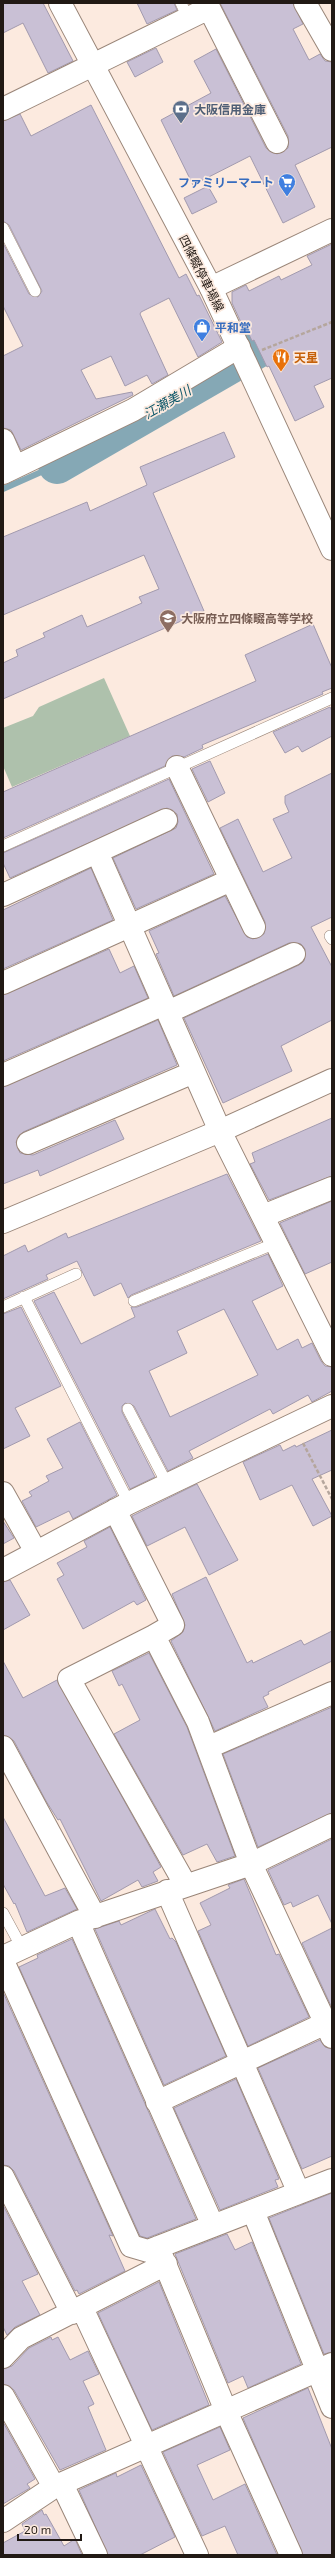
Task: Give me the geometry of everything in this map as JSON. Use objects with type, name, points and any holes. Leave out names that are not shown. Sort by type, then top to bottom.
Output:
[{"type":"street","name":"四條畷停車場線","points":[[60,3],[92,66],[211,288],[332,549]]},
{"type":"street","points":[[305,3],[315,22],[322,29],[332,50]]},
{"type":"street","points":[[3,108],[92,66],[185,10],[208,8],[277,142]]},
{"type":"street","points":[[211,288],[332,230]]},
{"type":"street","points":[[3,440],[9,470],[244,357]]},
{"type":"street","points":[[177,767],[254,927]]},
{"type":"street","points":[[3,895],[166,820]]},
{"type":"street","points":[[97,852],[220,1131],[332,1355]]},
{"type":"street","points":[[3,983],[231,880]]},
{"type":"street","points":[[3,1075],[294,954]]},
{"type":"street","points":[[28,1143],[194,1072]]},
{"type":"street","points":[[3,1222],[220,1131],[332,1080]]},
{"type":"street","points":[[263,1216],[332,1188]]},
{"type":"street","points":[[3,1570],[122,1506],[332,1406]]},
{"type":"street","points":[[3,1493],[36,1552]]},
{"type":"street","points":[[122,1506],[174,1624],[154,1636],[69,1679],[176,1887],[241,2062],[299,2193]]},
{"type":"street","points":[[154,1636],[209,1747],[251,1864],[328,2020],[157,2102]]},
{"type":"street","points":[[209,1747],[332,1693]]},
{"type":"street","points":[[3,1747],[86,1920],[157,2102],[212,2226]]},
{"type":"street","points":[[3,1957],[86,1920],[176,1887],[251,1864],[332,1825]]},
{"type":"street","points":[[3,1960],[131,2246],[162,2256],[226,2410],[291,2555]]},
{"type":"street","points":[[3,2176],[77,2310],[145,2446],[197,2555]]},
{"type":"street","points":[[3,2357],[21,2338],[77,2310],[212,2226],[332,2180]]},
{"type":"street","points":[[253,2211],[324,2367],[332,2407]]},
{"type":"street","points":[[3,2521],[58,2486],[324,2367]]},
{"type":"street","points":[[3,2396],[58,2486],[96,2555]]},
{"type":"lane","points":[[3,228],[34,291]]},
{"type":"lane","points":[[3,846],[332,698]]},
{"type":"lane","points":[[134,1301],[276,1243]]},
{"type":"lane","points":[[3,1307],[76,1274]]},
{"type":"lane","points":[[24,1297],[122,1506]]},
{"type":"lane","points":[[128,1409],[167,1484]]},
{"type":"lane","points":[[3,1913],[22,1948]]},
{"type":"path","points":[[244,357],[332,322]]},
{"type":"path","points":[[294,1424],[332,1499]]},
{"type":"green space","points":[[104,678],[130,736],[12,787],[3,766],[3,728],[33,716],[39,707]]},
{"type":"building","points":[[3,3],[43,3],[73,61],[48,73],[23,23],[3,33]]},
{"type":"building","points":[[137,3],[174,3],[177,10],[147,24]]},
{"type":"building","points":[[220,3],[293,3],[303,24],[293,29],[309,60],[320,54],[325,61],[332,62],[332,147],[295,165],[315,207],[283,223],[250,156],[193,185],[161,120],[211,93],[194,61],[216,49],[266,148],[277,154],[288,148],[288,136]]},
{"type":"building","points":[[156,48],[163,62],[135,77],[127,62]]},
{"type":"building","points":[[91,105],[179,278],[186,274],[197,296],[199,295],[222,342],[198,357],[169,298],[141,312],[140,314],[168,375],[152,384],[147,375],[125,386],[111,356],[81,370],[96,399],[132,392],[133,395],[21,450],[11,430],[3,428],[3,356],[23,346],[3,306],[3,243],[29,294],[38,297],[42,291],[9,225],[3,221],[3,121],[20,114],[31,136]]},
{"type":"building","points":[[208,186],[217,202],[192,214],[184,198]]},
{"type":"building","points":[[332,244],[332,378],[314,386],[324,407],[295,421],[269,366],[267,367],[254,340],[252,341],[248,332],[246,333],[232,303],[232,292],[246,285],[249,291],[279,276],[281,280],[312,265],[307,256]]},
{"type":"building","points":[[224,432],[235,457],[153,493],[204,611],[3,699],[3,663],[18,656],[16,650],[45,637],[43,633],[82,615],[87,627],[142,603],[139,597],[159,589],[144,555],[3,615],[3,537],[87,502],[90,511],[147,485],[140,467]]},
{"type":"building","points":[[313,624],[332,668],[332,688],[322,692],[323,694],[202,745],[203,748],[184,757],[172,756],[165,766],[3,838],[3,792],[256,681],[245,655]]},
{"type":"building","points":[[330,707],[332,711],[332,736],[302,752],[298,746],[285,753],[273,732]]},
{"type":"building","points":[[210,761],[225,793],[208,802],[192,769]]},
{"type":"building","points":[[332,773],[332,917],[311,927],[332,967],[332,1020],[281,1046],[292,1071],[223,1103],[184,1018],[299,965],[304,961],[305,949],[301,944],[289,943],[174,996],[156,954],[159,953],[149,931],[225,896],[247,937],[253,939],[264,934],[265,922],[220,828],[238,819],[263,872],[292,858],[273,819],[289,812],[285,803],[285,796]]},
{"type":"building","points":[[169,779],[214,874],[136,909],[113,858],[176,828],[178,822],[177,814],[167,808],[10,878],[3,863],[3,853]]},
{"type":"building","points":[[91,868],[113,920],[3,969],[3,910]]},
{"type":"building","points":[[109,949],[120,973],[134,966],[148,998],[3,1061],[3,995]]},
{"type":"building","points":[[158,1020],[177,1065],[23,1132],[16,1142],[20,1153],[33,1155],[115,1120],[124,1139],[40,1176],[38,1170],[3,1184],[3,1087]]},
{"type":"building","points":[[332,1118],[332,1176],[269,1200],[250,1164],[255,1162],[252,1153]]},
{"type":"building","points":[[227,1174],[261,1241],[131,1295],[128,1298],[121,1283],[94,1296],[77,1261],[46,1275],[48,1279],[3,1299],[3,1256],[25,1245],[28,1252],[66,1233],[68,1238]]},
{"type":"building","points":[[332,1201],[332,1262],[305,1274],[280,1223]]},
{"type":"building","points":[[268,1254],[283,1286],[252,1301],[277,1350],[298,1339],[302,1348],[312,1343],[325,1366],[332,1367],[332,1391],[312,1402],[308,1395],[273,1414],[270,1409],[189,1451],[193,1458],[168,1471],[134,1406],[125,1403],[122,1406],[122,1412],[155,1477],[130,1489],[34,1301],[54,1292],[81,1344],[135,1317],[131,1307],[137,1307]],"holes":[[[224,1309],[258,1375],[170,1417],[149,1371],[187,1353],[177,1331]]]},
{"type":"building","points":[[21,1307],[61,1386],[15,1408],[30,1436],[3,1449],[3,1314]]},
{"type":"building","points":[[80,1422],[117,1495],[73,1519],[69,1511],[36,1527],[22,1501],[32,1496],[29,1492],[49,1481],[46,1476],[63,1468],[47,1439]]},
{"type":"building","points":[[332,1430],[332,1470],[312,1479],[332,1516],[313,1526],[292,1485],[260,1500],[243,1462],[280,1445],[283,1451],[295,1445],[296,1447]]},
{"type":"building","points":[[197,1484],[238,1560],[209,1575],[185,1527],[147,1546],[132,1516]]},
{"type":"building","points":[[3,1521],[14,1538],[3,1544]]},
{"type":"building","points":[[110,1527],[146,1600],[137,1605],[134,1601],[83,1629],[57,1579],[64,1575],[57,1563],[87,1547],[84,1541]]},
{"type":"building","points":[[206,1577],[247,1663],[252,1660],[253,1663],[301,1640],[304,1645],[332,1631],[332,1661],[268,1692],[269,1694],[263,1697],[268,1707],[215,1731],[171,1641],[183,1632],[185,1625],[172,1594]]},
{"type":"building","points":[[10,1580],[30,1615],[3,1630],[3,1582]]},
{"type":"building","points":[[149,1653],[187,1727],[235,1856],[217,1862],[207,1844],[183,1855],[114,1734],[140,1720],[122,1684],[119,1686],[112,1671]]},
{"type":"building","points":[[3,1661],[23,1698],[57,1680],[161,1867],[153,1872],[158,1881],[142,1887],[138,1880],[101,1901],[60,1819],[58,1820],[46,1801],[14,1741],[3,1735]]},
{"type":"building","points":[[332,1707],[332,1813],[258,1847],[223,1754]]},
{"type":"building","points":[[3,1817],[45,1896],[65,1888],[77,1909],[27,1932],[15,1903],[14,1904],[3,1884]]},
{"type":"building","points":[[332,1839],[332,1924],[318,1895],[293,1907],[291,1902],[284,1905],[268,1870]]},
{"type":"building","points":[[244,1879],[276,1955],[279,1954],[309,2017],[248,2046],[198,1931],[211,1925],[200,1903],[230,1888],[228,1885]]},
{"type":"building","points":[[155,1909],[170,1939],[172,1938],[176,1942],[226,2056],[164,2085],[95,1929],[119,1921],[121,1925]]},
{"type":"building","points":[[332,1928],[332,2008],[302,1943]]},
{"type":"building","points":[[72,1939],[196,2219],[147,2238],[140,2236],[19,1967],[38,1958],[37,1955]]},
{"type":"building","points":[[3,1992],[113,2236],[109,2235],[125,2271],[79,2294],[77,2290],[75,2291],[14,2171],[9,2166],[3,2165]]},
{"type":"building","points":[[320,2040],[325,2047],[332,2049],[332,2156],[302,2169],[258,2068]]},
{"type":"building","points":[[236,2079],[279,2179],[275,2180],[278,2187],[220,2210],[174,2108]]},
{"type":"building","points":[[332,2193],[332,2352],[324,2354],[269,2218]]},
{"type":"building","points":[[3,2205],[38,2274],[22,2281],[40,2315],[15,2327],[7,2335],[3,2327]]},
{"type":"building","points":[[227,2234],[235,2250],[252,2242],[301,2364],[248,2388],[243,2376],[228,2383],[175,2254]]},
{"type":"building","points":[[159,2282],[209,2405],[152,2430],[98,2313]]},
{"type":"building","points":[[51,2337],[52,2340],[58,2337],[70,2360],[88,2351],[99,2374],[83,2381],[94,2404],[88,2407],[106,2450],[60,2470],[14,2390],[3,2384],[3,2369],[12,2366],[29,2348]]},
{"type":"building","points":[[308,2388],[332,2449],[332,2555],[303,2555],[243,2418]]},
{"type":"building","points":[[3,2422],[35,2479],[27,2484],[30,2488],[3,2504]]},
{"type":"building","points":[[220,2427],[230,2450],[197,2465],[213,2500],[245,2484],[277,2555],[238,2555],[225,2526],[202,2536],[163,2452]]},
{"type":"building","points":[[141,2465],[175,2537],[140,2555],[108,2555],[79,2490],[116,2473],[117,2477]]},
{"type":"building","points":[[42,2510],[44,2515],[46,2514],[64,2546],[75,2539],[82,2555],[3,2555],[3,2543],[25,2531],[22,2524]]},
{"type":"waterway","name":"江瀬美川","points":[[57,465],[270,342],[332,317]]},
{"type":"waterway","name":"江瀬美川","points":[[3,489],[57,465]]},
{"type":"place","name":"大阪信用金庫","points":[[181,124]]},
{"type":"place","name":"ファミリーマート","points":[[287,197]]},
{"type":"place","name":"平和堂","points":[[202,342]]},
{"type":"place","name":"天星","points":[[281,372]]},
{"type":"place","name":"大阪府立四條畷高等学校","points":[[168,633]]}]
